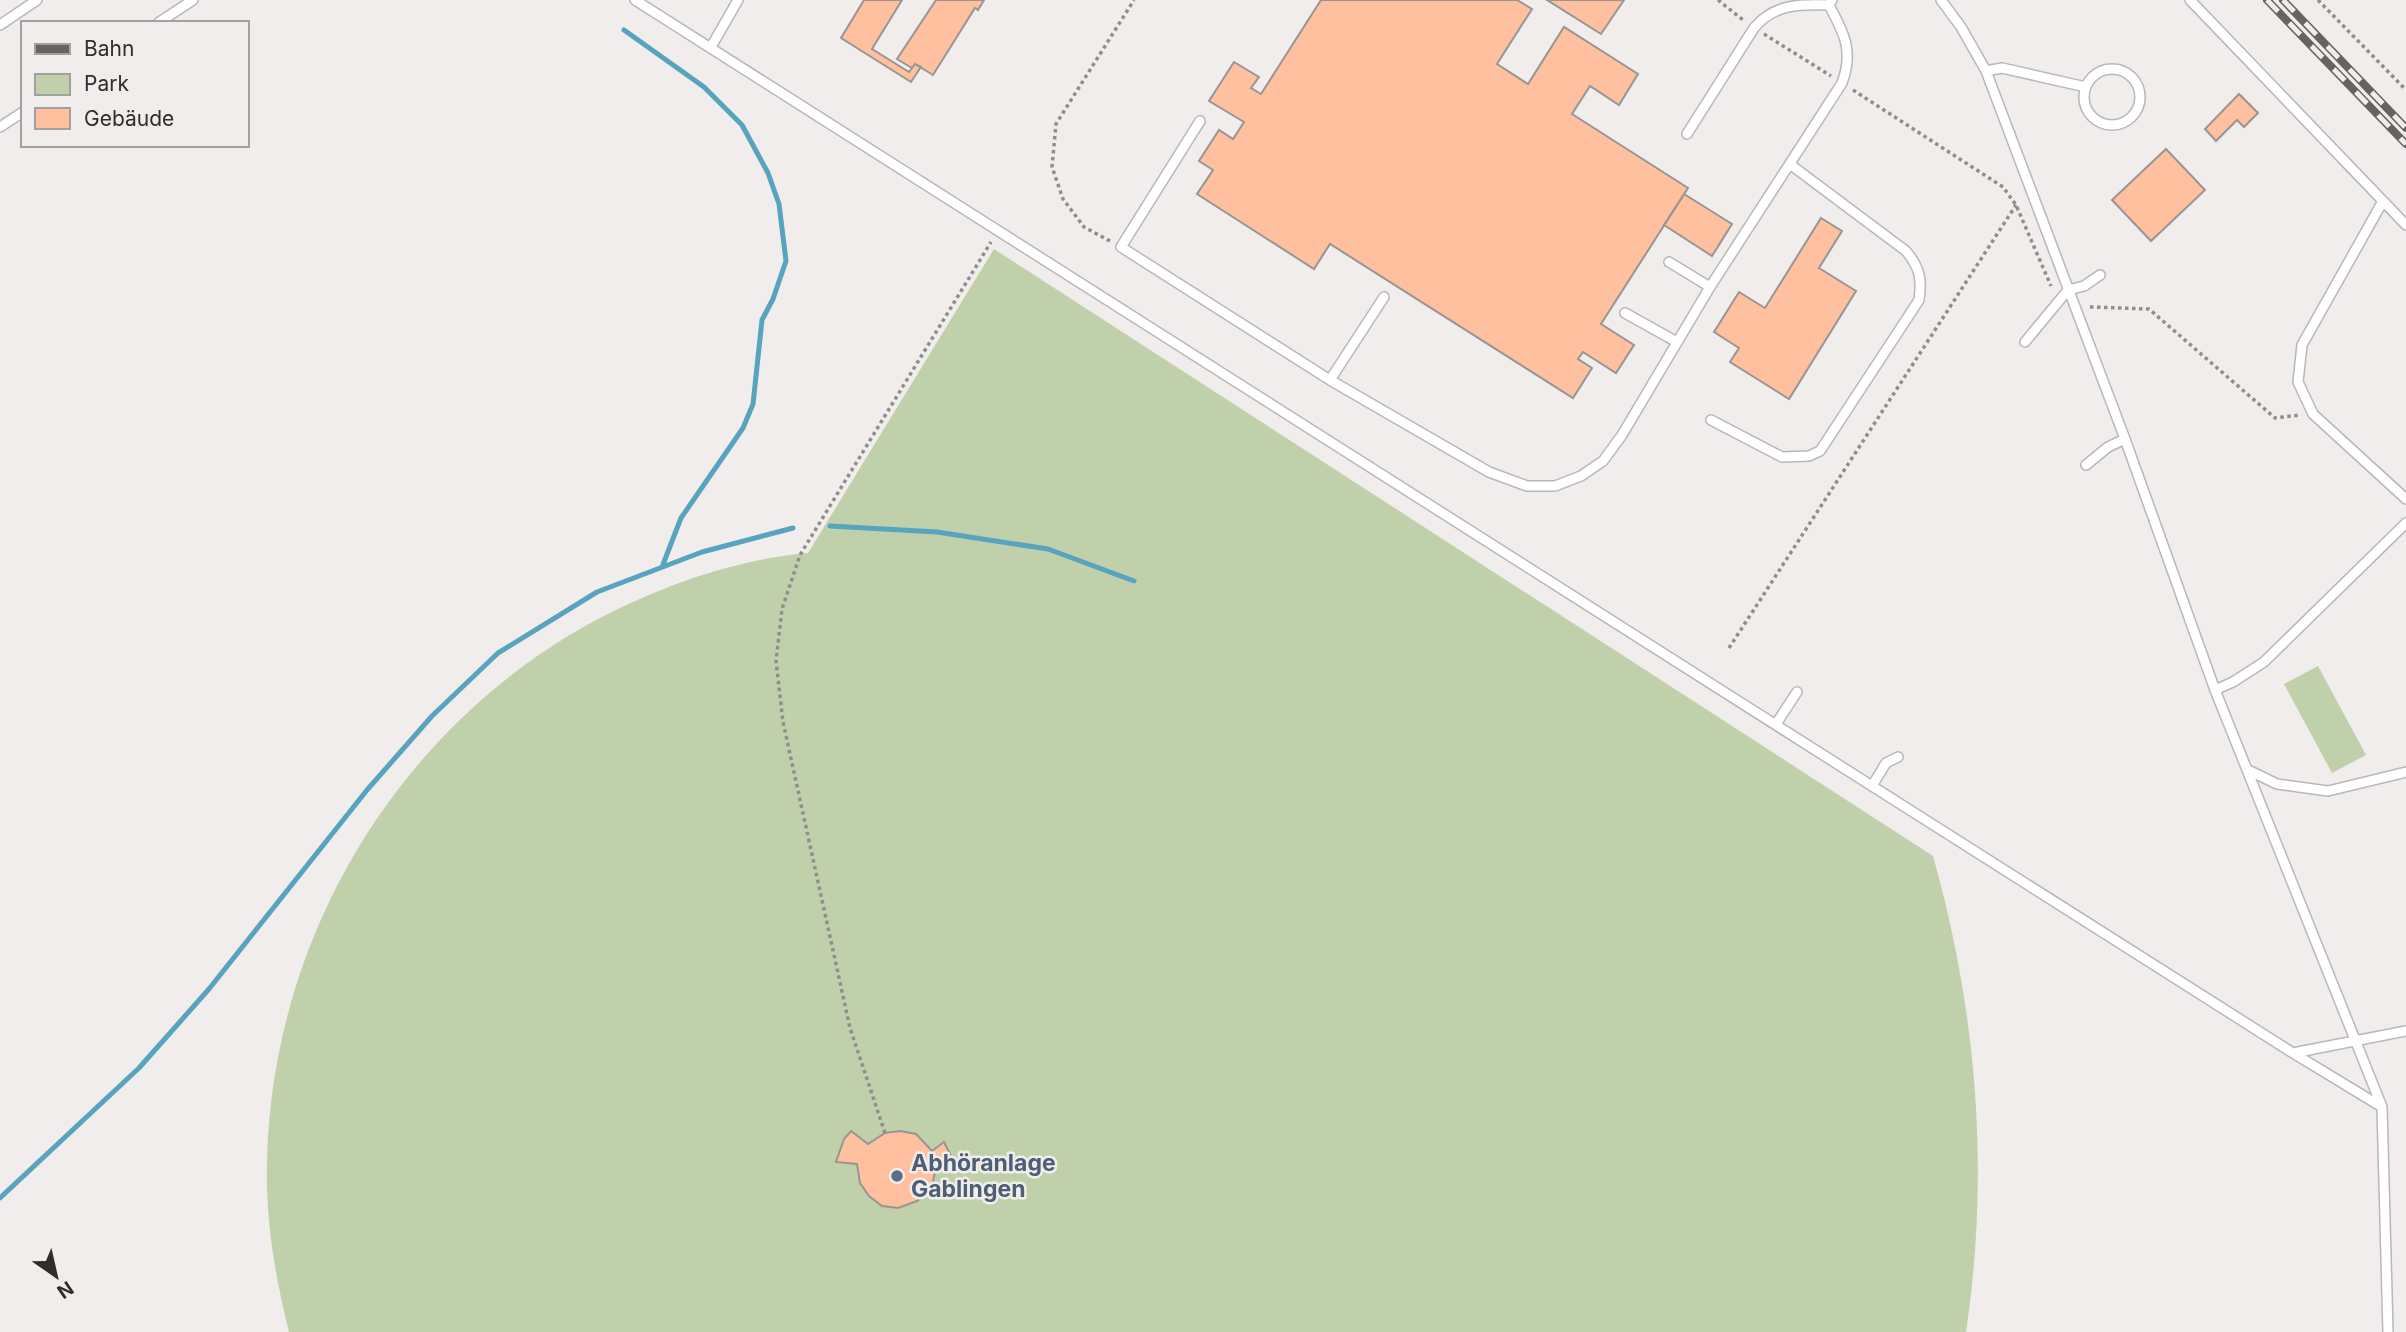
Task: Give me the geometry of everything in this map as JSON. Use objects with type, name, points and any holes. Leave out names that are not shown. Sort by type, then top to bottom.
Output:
[{"type":"lane","points":[[0,25],[37,0]]},
{"type":"lane","points":[[161,21],[193,0]]},
{"type":"lane","points":[[635,0],[2382,1107]]},
{"type":"lane","points":[[710,47],[738,0]]},
{"type":"lane","points":[[1941,0],[1961,27],[1986,71],[2125,439],[2215,690],[2382,1107],[2388,1332]]},
{"type":"lane","points":[[2190,0],[2406,225]]},
{"type":"lane","points":[[1200,121],[1121,247],[1330,380],[1489,472],[1527,486],[1555,486],[1581,476],[1603,461],[1622,435],[1710,287],[1842,83],[1849,58],[1845,38],[1830,3],[1794,5],[1781,8],[1763,18],[1686,134]]},
{"type":"lane","points":[[1986,71],[2002,68],[2086,87]]},
{"type":"lane","points":[[2111,69],[2121,71],[2135,81],[2139,90],[2139,106],[2127,121],[2111,125],[2101,123],[2089,114],[2085,105],[2086,87],[2098,73],[2111,69]]},
{"type":"lane","points":[[0,127],[21,113]]},
{"type":"lane","points":[[1710,421],[1782,457],[1809,456],[1820,450],[1919,300],[1922,279],[1916,263],[1906,251],[1791,165]]},
{"type":"lane","points":[[2383,201],[2302,345],[2298,382],[2313,414],[2406,499]]},
{"type":"lane","points":[[1669,262],[1710,287]]},
{"type":"lane","points":[[2025,342],[2068,290],[2084,286],[2100,275]]},
{"type":"lane","points":[[1330,380],[1384,297]]},
{"type":"lane","points":[[1625,313],[1677,342]]},
{"type":"lane","points":[[2086,465],[2108,447],[2125,439]]},
{"type":"lane","points":[[2215,690],[2264,662],[2406,523]]},
{"type":"lane","points":[[1776,724],[1797,692]]},
{"type":"lane","points":[[1872,786],[1886,763],[1898,757]]},
{"type":"lane","points":[[2248,770],[2277,784],[2328,791],[2406,772]]},
{"type":"lane","points":[[2293,1053],[2406,1031]]},
{"type":"path","points":[[1121,247],[1084,227],[1063,200],[1052,167],[1056,124],[1134,0]]},
{"type":"path","points":[[1718,0],[1754,28],[2003,187],[2016,205],[2058,304]]},
{"type":"path","points":[[2318,0],[2406,90]]},
{"type":"path","points":[[1729,648],[2016,205]]},
{"type":"path","points":[[885,1133],[850,1028],[783,722],[776,661],[782,609],[800,555],[997,231]]},
{"type":"path","points":[[2074,306],[2149,309],[2274,418],[2313,414]]},
{"type":"green space","points":[[994,249],[1933,856],[1960,974],[1975,1092],[1977,1212],[1966,1332],[289,1332],[269,1222],[267,1185],[271,1100],[287,1017],[314,937],[350,861],[397,791],[452,728],[516,672],[587,625],[639,599],[722,569],[808,553]]},
{"type":"green space","points":[[2318,666],[2366,755],[2332,773],[2284,684]]},
{"type":"building","points":[[864,0],[902,0],[872,49],[909,72],[915,64],[921,67],[911,82],[841,38]]},
{"type":"building","points":[[936,0],[984,0],[978,10],[975,8],[933,75],[915,64],[912,68],[897,59]]},
{"type":"building","points":[[1321,0],[1517,0],[1532,9],[1497,64],[1528,84],[1564,27],[1638,74],[1619,105],[1590,86],[1572,114],[1688,188],[1601,324],[1634,345],[1616,373],[1583,352],[1578,359],[1592,368],[1573,398],[1330,244],[1314,269],[1197,194],[1213,170],[1199,161],[1219,130],[1233,139],[1244,122],[1209,101],[1234,62],[1259,77],[1251,88],[1261,94]]},
{"type":"building","points":[[1547,0],[1624,0],[1601,34]]},
{"type":"building","points":[[2239,94],[2258,113],[2244,127],[2237,120],[2216,141],[2205,129]]},
{"type":"building","points":[[2166,149],[2205,190],[2151,241],[2112,200]]},
{"type":"building","points":[[1684,194],[1732,224],[1712,256],[1664,225]]},
{"type":"building","points":[[1821,218],[1842,231],[1819,268],[1856,291],[1789,399],[1730,362],[1739,348],[1714,332],[1739,292],[1765,308]]},
{"type":"building","name":"Abhöranlage Gablingen","points":[[851,1131],[868,1144],[885,1133],[900,1131],[916,1134],[932,1151],[944,1142],[950,1154],[951,1166],[936,1168],[931,1190],[917,1201],[898,1208],[882,1206],[869,1196],[860,1183],[857,1164],[836,1162],[844,1139]]},
{"type":"waterway","points":[[624,30],[704,87],[742,125],[768,173],[779,204],[786,261],[773,299],[762,320],[753,404],[743,428],[681,518],[662,567]]},
{"type":"waterway","points":[[830,526],[937,532],[1048,549],[1134,581]]},
{"type":"waterway","points":[[0,1198],[139,1068],[209,989],[367,790],[432,716],[498,653],[597,592],[702,552],[793,528]]},
{"type":"railway","points":[[2267,0],[2406,144]]},
{"type":"railway","points":[[2283,0],[2406,128]]},
{"type":"place","name":"Abhöranlage Gablingen","points":[[897,1176]]}]
